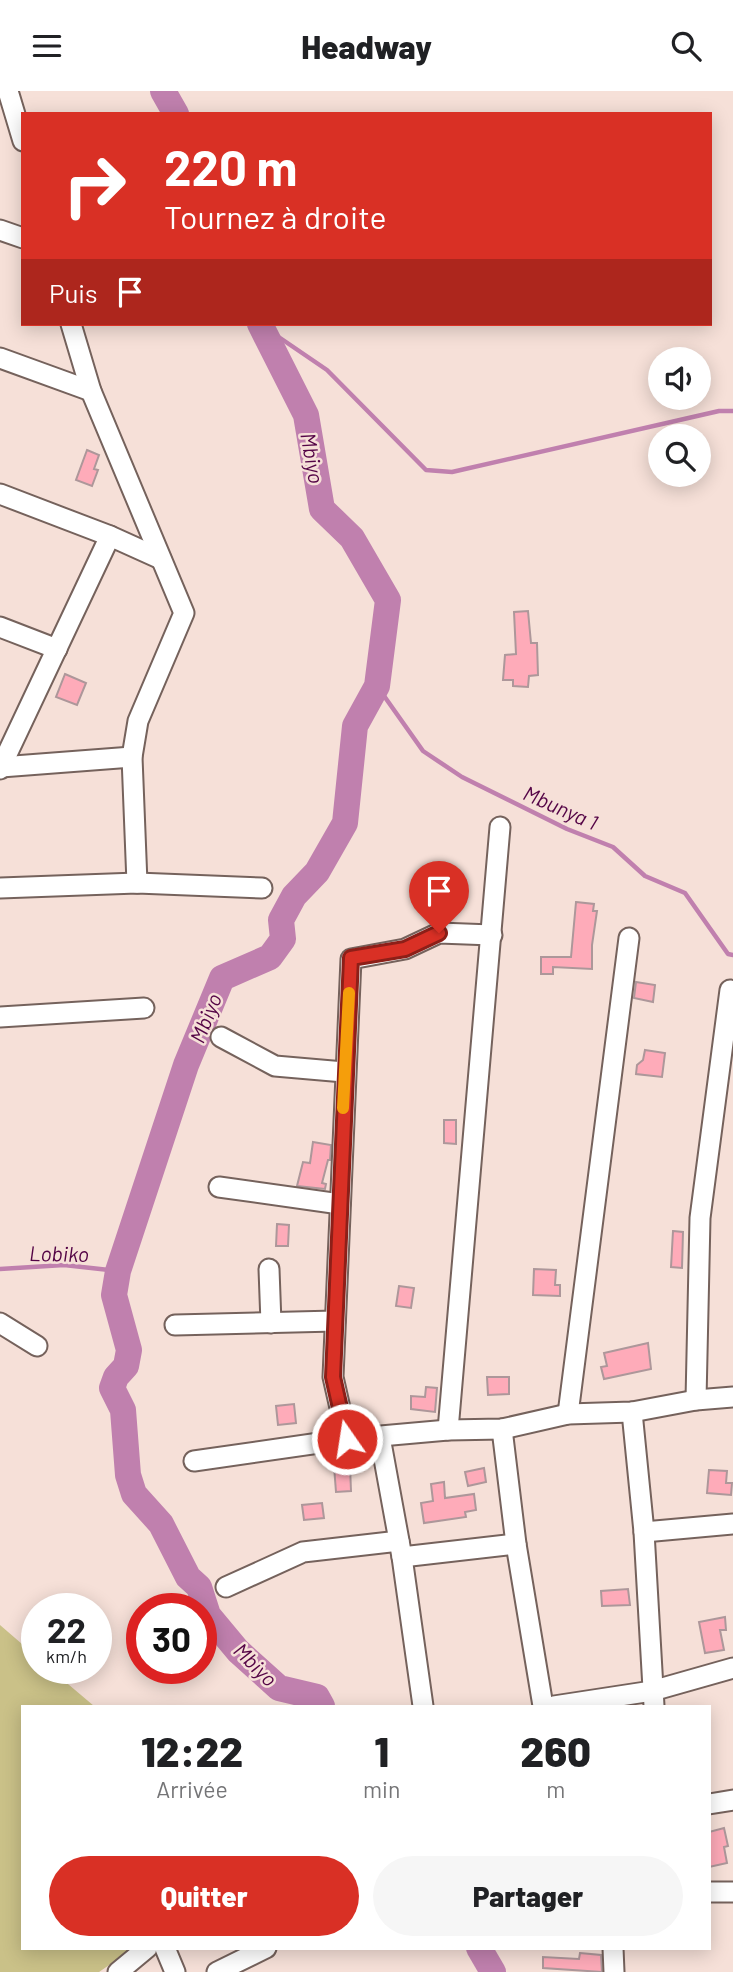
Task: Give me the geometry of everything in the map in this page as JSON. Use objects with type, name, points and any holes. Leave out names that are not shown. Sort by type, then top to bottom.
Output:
[{"type":"street","points":[[8,91],[21,134]]},
{"type":"street","points":[[0,230],[21,237]]},
{"type":"street","points":[[72,326],[92,391],[184,613],[138,721],[132,757],[136,883]]},
{"type":"street","points":[[0,358],[92,391]]},
{"type":"street","points":[[0,494],[110,536],[161,559]]},
{"type":"street","points":[[0,768],[110,536]]},
{"type":"street","points":[[0,627],[57,649]]},
{"type":"street","points":[[0,768],[132,757]]},
{"type":"street","points":[[448,1430],[500,827]]},
{"type":"street","points":[[0,888],[136,883],[262,888]]},
{"type":"street","points":[[347,1439],[333,1377],[344,1072],[351,958],[405,949],[439,933],[492,935]]},
{"type":"street","points":[[568,1414],[629,938]]},
{"type":"street","points":[[696,1400],[700,1219],[730,990]]},
{"type":"street","points":[[0,1017],[144,1008]]},
{"type":"street","points":[[221,1037],[275,1066],[344,1072]]},
{"type":"street","points":[[219,1187],[340,1204]]},
{"type":"street","points":[[269,1269],[271,1323]]},
{"type":"street","points":[[175,1325],[335,1321]]},
{"type":"street","points":[[0,1323],[37,1346]]},
{"type":"street","points":[[194,1461],[347,1439],[448,1430],[502,1429],[568,1414],[632,1412],[696,1400],[733,1397]]},
{"type":"street","points":[[632,1412],[644,1532],[653,1699]]},
{"type":"street","points":[[502,1429],[516,1544],[543,1705]]},
{"type":"street","points":[[380,1437],[401,1549],[423,1705]]},
{"type":"street","points":[[644,1532],[733,1524]]},
{"type":"street","points":[[226,1587],[303,1552],[516,1544]]},
{"type":"street","points":[[568,1705],[653,1699],[733,1668]]},
{"type":"street","points":[[711,1804],[733,1800]]},
{"type":"street","points":[[711,1892],[733,1892]]},
{"type":"street","points":[[118,1972],[145,1950]]},
{"type":"street","points":[[166,1950],[175,1972]]},
{"type":"street","points":[[217,1972],[262,1950]]},
{"type":"street","points":[[614,1950],[614,1972]]},
{"type":"shaded area","points":[[0,1625],[21,1643],[21,1684],[68,1684],[93,1705],[21,1705],[21,1950],[131,1950],[99,1972],[0,1972]]},
{"type":"building","points":[[87,450],[99,455],[94,469],[98,470],[92,486],[76,480]]},
{"type":"building","points":[[528,611],[531,643],[537,643],[538,675],[529,676],[528,687],[513,686],[513,680],[503,680],[505,655],[516,654],[514,612]]},
{"type":"building","points":[[65,674],[86,683],[77,705],[56,697]]},
{"type":"building","points":[[576,902],[594,904],[593,911],[597,911],[592,969],[553,967],[553,974],[541,974],[541,957],[571,957]]},
{"type":"building","points":[[636,982],[655,985],[653,1002],[634,998]]},
{"type":"building","points":[[645,1050],[665,1053],[662,1077],[636,1074],[637,1065],[643,1060]]},
{"type":"building","points":[[444,1120],[456,1120],[456,1144],[444,1143]]},
{"type":"building","points":[[313,1142],[331,1145],[330,1160],[322,1183],[326,1184],[325,1189],[297,1186],[303,1162],[310,1163]]},
{"type":"building","points":[[277,1224],[289,1225],[288,1246],[276,1246]]},
{"type":"building","points":[[673,1231],[683,1232],[682,1268],[671,1267]]},
{"type":"building","points":[[534,1269],[556,1270],[555,1285],[560,1285],[560,1296],[533,1295]]},
{"type":"building","points":[[399,1286],[414,1288],[411,1308],[396,1306]]},
{"type":"building","points":[[648,1343],[651,1369],[604,1379],[601,1367],[607,1366],[604,1353]]},
{"type":"building","points":[[487,1377],[509,1377],[509,1394],[488,1395]]},
{"type":"building","points":[[426,1387],[437,1388],[435,1412],[411,1409],[411,1396],[425,1397]]},
{"type":"building","points":[[294,1404],[296,1423],[278,1425],[276,1406]]},
{"type":"building","points":[[334,1466],[350,1466],[351,1491],[336,1492]]},
{"type":"building","points":[[484,1468],[486,1482],[468,1486],[465,1472]]},
{"type":"building","points":[[709,1470],[727,1471],[726,1483],[732,1483],[731,1495],[707,1493]]},
{"type":"building","points":[[444,1482],[445,1498],[474,1494],[476,1510],[465,1512],[466,1517],[424,1523],[421,1503],[433,1501],[431,1484]]},
{"type":"building","points":[[322,1503],[324,1518],[304,1520],[302,1505]]},
{"type":"building","points":[[628,1589],[630,1605],[602,1606],[601,1591]]},
{"type":"building","points":[[725,1617],[726,1630],[720,1630],[724,1650],[705,1653],[699,1622]]},
{"type":"building","points":[[724,1828],[728,1846],[724,1847],[727,1863],[711,1867],[711,1831]]},
{"type":"building","points":[[580,1953],[601,1955],[602,1972],[543,1968],[543,1957],[579,1959]]},
{"type":"waterway","name":"Mbiyo","points":[[163,91],[175,112]]},
{"type":"waterway","name":"Mbiyo","points":[[261,326],[306,415],[322,509],[352,538],[388,600],[377,686],[355,726],[345,823],[317,872],[294,896],[281,920],[283,939],[270,957],[222,978],[186,1065],[118,1271],[114,1295],[129,1350],[126,1366],[116,1377],[112,1388],[123,1410],[128,1475],[134,1494],[161,1524],[188,1577],[199,1587],[208,1615],[238,1651],[279,1688],[317,1697],[321,1705]]},
{"type":"waterway","points":[[262,326],[327,370],[426,470],[452,472],[719,411],[733,411]]},
{"type":"waterway","name":"Mbunya 1","points":[[377,686],[423,751],[462,777],[567,829],[613,847],[645,876],[685,893],[728,954],[733,955]]},
{"type":"waterway","name":"Lobiko","points":[[0,1269],[64,1265],[118,1271]]},
{"type":"waterway","name":"Mbiyo","points":[[480,1950],[493,1972]]},
{"type":"slow traffic","points":[[343,1108],[349,993]]},
{"type":"route","points":[[347,1439],[333,1377],[344,1072],[351,958],[405,949],[439,933]]}]
